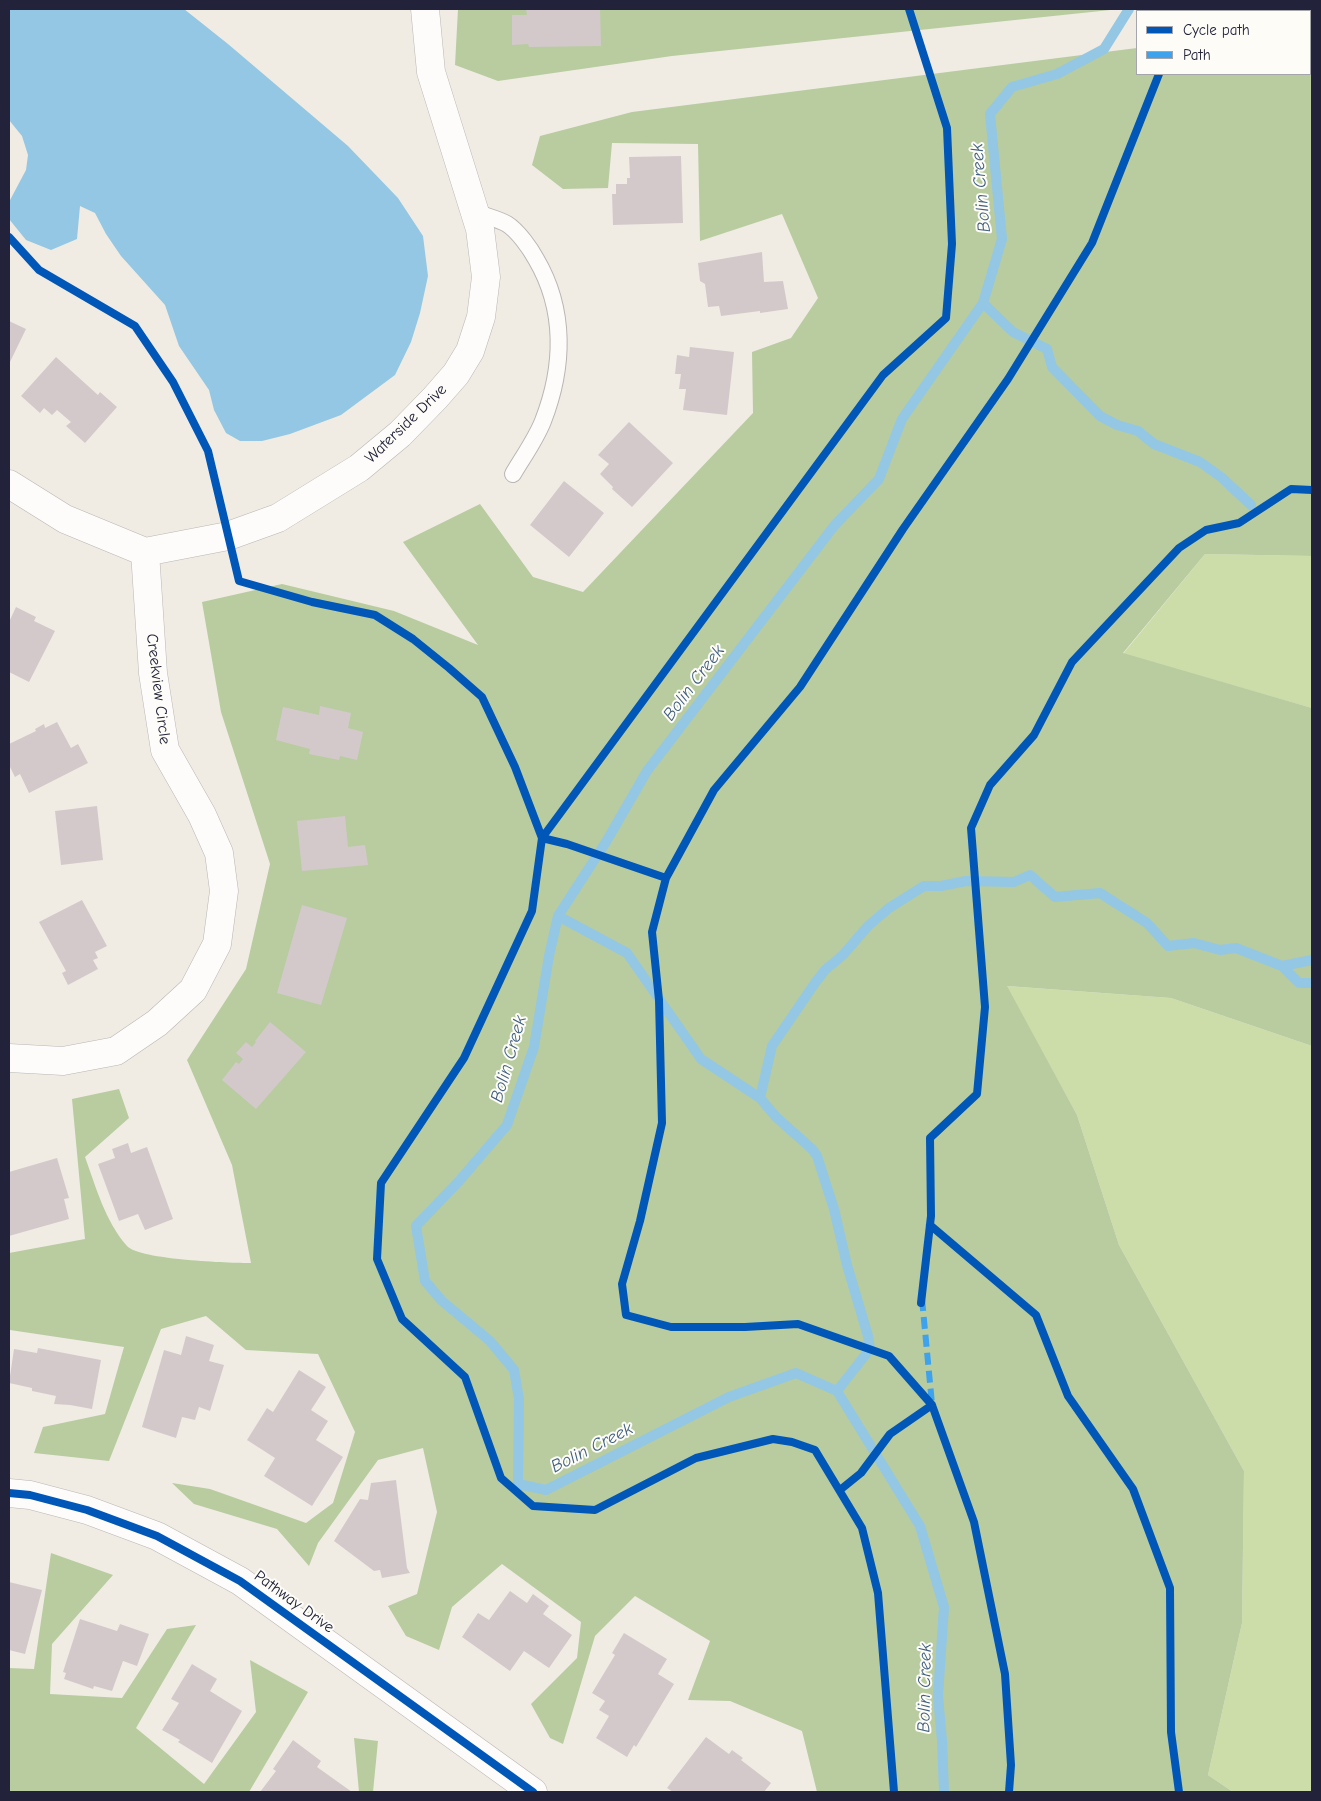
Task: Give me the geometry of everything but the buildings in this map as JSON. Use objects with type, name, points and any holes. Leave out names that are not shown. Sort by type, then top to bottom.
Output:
[{"type":"street","name":"Waterside Drive","points":[[145,552],[228,536],[278,518],[359,468],[400,434],[435,398],[456,374],[470,351],[481,317],[486,277],[480,229],[431,72],[424,9]]},
{"type":"street","points":[[9,484],[65,519],[145,552]]},
{"type":"street","name":"Creekview Circle","points":[[9,1058],[63,1062],[116,1051],[157,1022],[192,990],[217,944],[224,891],[219,853],[202,814],[164,750],[153,673],[145,552]]},
{"type":"street","name":"Pathway Drive","points":[[9,1493],[30,1496],[87,1510],[157,1536],[240,1581],[534,1792]]},
{"type":"lane","points":[[475,212],[507,225],[529,247],[547,277],[555,308],[560,344],[555,385],[543,422],[513,474]]},
{"type":"green space","points":[[458,9],[1120,9],[672,56],[498,81],[455,65]]},
{"type":"green space","points":[[1312,32],[1312,556],[1205,554],[1123,653],[1312,708],[1312,1046],[1171,998],[1007,986],[1077,1115],[1119,1245],[1244,1471],[1242,1623],[1208,1775],[1233,1792],[817,1792],[802,1731],[730,1701],[688,1700],[710,1641],[635,1596],[595,1636],[563,1744],[550,1738],[531,1704],[577,1658],[581,1622],[502,1564],[452,1607],[439,1650],[406,1636],[388,1606],[417,1594],[437,1512],[423,1448],[378,1460],[318,1543],[309,1566],[277,1529],[194,1504],[172,1483],[210,1489],[306,1523],[333,1503],[355,1432],[318,1354],[246,1350],[206,1316],[161,1329],[109,1461],[34,1453],[43,1427],[105,1414],[124,1347],[10,1330],[9,1335],[9,1253],[85,1239],[72,1099],[119,1089],[129,1118],[85,1157],[107,1215],[127,1246],[135,1251],[166,1258],[251,1263],[232,1165],[187,1060],[246,969],[270,864],[221,712],[202,602],[282,584],[394,611],[478,645],[403,542],[480,504],[533,577],[583,592],[753,413],[752,352],[791,338],[818,298],[782,214],[700,241],[698,144],[612,143],[608,188],[563,189],[532,165],[540,136],[632,112],[1136,48],[1136,75],[1311,75]]},
{"type":"green space","points":[[1205,554],[1312,556],[1312,708],[1123,654]]},
{"type":"green space","points":[[1006,986],[1171,998],[1312,1046],[1312,1792],[1233,1792],[1208,1775],[1242,1623],[1244,1471],[1119,1245],[1077,1115]]},
{"type":"green space","points":[[51,1553],[113,1575],[52,1644],[50,1694],[122,1698],[167,1629],[196,1625],[136,1728],[204,1784],[256,1712],[250,1660],[308,1692],[249,1792],[9,1792],[9,1668],[34,1669]]},
{"type":"green space","points":[[354,1738],[378,1741],[373,1792],[359,1792]]},
{"type":"water","points":[[9,9],[184,9],[348,146],[398,198],[423,236],[428,276],[411,342],[395,375],[341,415],[290,434],[262,441],[240,441],[226,433],[214,410],[209,390],[179,346],[165,305],[121,256],[95,213],[80,206],[77,239],[51,250],[26,240],[9,219],[9,202],[26,170],[28,155],[22,136],[9,120]]},
{"type":"waterway","name":"Bolin Creek","points":[[944,1792],[938,1696],[944,1607],[920,1526],[837,1391],[796,1373],[729,1397],[546,1490],[518,1484],[519,1399],[514,1370],[490,1341],[442,1301],[425,1281],[416,1226],[460,1180],[507,1125],[534,1047],[549,956],[558,916],[606,842],[647,771],[834,526],[879,479],[902,419],[983,303],[1002,239],[990,114],[1012,87],[1057,74],[1104,49],[1129,9]]},
{"type":"waterway","points":[[983,303],[1013,332],[1047,349],[1052,367],[1100,416],[1117,425],[1138,431],[1154,444],[1200,462],[1221,477],[1251,505]]},
{"type":"waterway","points":[[760,1098],[772,1046],[825,970],[843,955],[868,926],[889,908],[924,886],[941,886],[966,881],[1014,882],[1030,875],[1055,897],[1100,893],[1147,923],[1168,946],[1194,943],[1220,950],[1236,948],[1282,966],[1299,983],[1312,983]]},
{"type":"waterway","points":[[558,916],[627,953],[701,1059],[760,1098],[776,1117],[812,1149],[817,1156],[834,1209],[870,1349],[837,1391]]},
{"type":"waterway","points":[[1282,966],[1312,960]]},
{"type":"marked path","points":[[922,1299],[932,1404]]},
{"type":"cycle path","points":[[894,1792],[878,1593],[862,1528],[815,1450],[792,1442],[773,1439],[696,1458],[595,1510],[533,1506],[501,1478],[465,1377],[402,1319],[377,1259],[381,1183],[464,1058],[532,911],[542,838],[883,375],[946,318],[952,244],[947,128],[909,9]]},
{"type":"cycle path","points":[[1009,1792],[1011,1765],[1005,1674],[974,1522],[932,1405],[889,1356],[798,1324],[745,1327],[671,1327],[626,1315],[622,1284],[640,1221],[662,1123],[659,1000],[652,932],[666,878],[714,790],[800,687],[903,529],[1008,379],[1092,243],[1159,75]]},
{"type":"cycle path","points":[[9,237],[39,270],[135,326],[173,382],[208,451],[239,581],[312,602],[375,615],[413,639],[482,697],[515,767],[542,838],[567,844],[666,878]]},
{"type":"cycle path","points":[[921,1303],[931,1216],[930,1138],[977,1094],[985,1007],[971,828],[990,785],[1034,735],[1072,662],[1179,548],[1206,530],[1239,523],[1291,489],[1312,490]]},
{"type":"cycle path","points":[[930,1225],[1036,1315],[1068,1396],[1133,1489],[1170,1588],[1171,1732],[1179,1792]]},
{"type":"cycle path","points":[[840,1490],[861,1473],[890,1434],[932,1405]]},
{"type":"cycle path","points":[[9,1493],[30,1495],[87,1510],[157,1536],[240,1581],[533,1792]]}]
